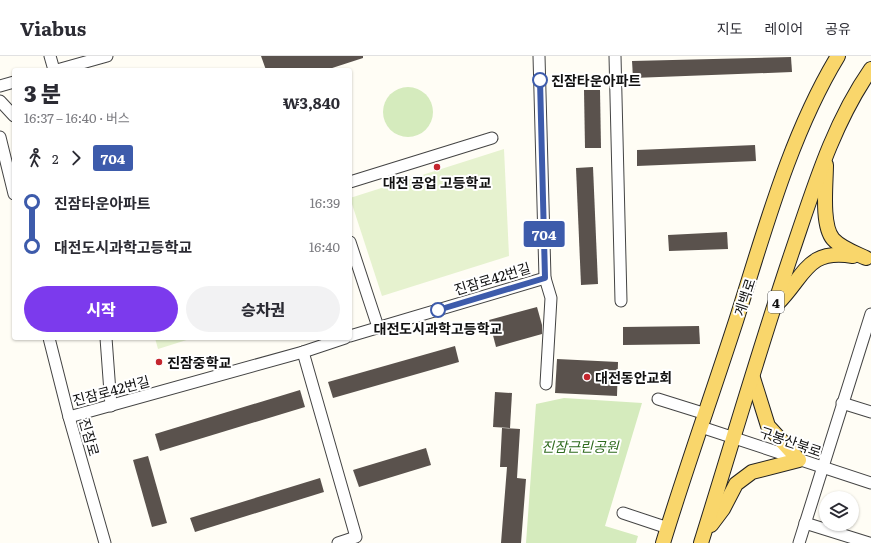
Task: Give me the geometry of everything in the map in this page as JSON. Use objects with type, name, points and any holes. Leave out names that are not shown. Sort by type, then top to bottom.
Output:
[{"type":"main road","name":"계백로","points":[[663,543],[797,139],[825,78],[838,56]]},
{"type":"main road","name":"4","points":[[703,538],[774,308],[827,152],[863,81],[871,69]]},
{"type":"main road","points":[[827,152],[826,194],[828,231],[833,239],[840,245],[868,259]]},
{"type":"main road","points":[[774,308],[787,294],[805,269],[815,260],[838,253],[868,259]]},
{"type":"main road","points":[[703,538],[723,509],[736,484],[752,472],[799,460],[768,426],[753,378]]},
{"type":"street","points":[[50,56],[53,68]]},
{"type":"street","points":[[64,68],[107,56]]},
{"type":"street","name":"진잠로42번길","points":[[352,335],[545,278],[539,56]]},
{"type":"street","points":[[615,56],[621,301]]},
{"type":"street","points":[[0,86],[12,83]]},
{"type":"street","points":[[0,101],[12,114]]},
{"type":"street","points":[[0,137],[12,186]]},
{"type":"street","points":[[352,181],[492,138]]},
{"type":"street","points":[[352,248],[378,327]]},
{"type":"street","points":[[545,278],[551,298],[546,384]]},
{"type":"street","points":[[799,543],[842,403],[868,334],[871,314]]},
{"type":"street","name":"진잠로","points":[[50,340],[69,417],[105,543]]},
{"type":"street","points":[[106,340],[111,406]]},
{"type":"street","name":"진잠로42번길","points":[[69,417],[303,352],[339,340]]},
{"type":"street","points":[[303,352],[356,537],[338,543]]},
{"type":"street","points":[[658,399],[706,414]]},
{"type":"street","points":[[842,403],[871,412]]},
{"type":"street","name":"구봉산북로","points":[[701,428],[871,483]]},
{"type":"street","points":[[623,513],[668,528]]},
{"type":"street","points":[[805,523],[869,543]]},
{"type":"green space","points":[[408,87],[417,89],[426,94],[431,103],[433,112],[431,121],[426,130],[417,135],[408,137],[399,135],[390,130],[385,121],[383,112],[385,103],[390,94],[399,89]]},
{"type":"green space","points":[[504,149],[509,256],[382,296],[352,204],[352,197]]},
{"type":"green space","points":[[156,340],[187,340],[158,349]]},
{"type":"green space","name":"진잠근린공원","points":[[564,398],[642,403],[605,526],[638,536],[636,543],[526,543],[536,404]]},
{"type":"building","points":[[261,56],[363,56],[363,58],[332,68],[265,68]]},
{"type":"building","points":[[791,57],[792,72],[633,78],[632,61]]},
{"type":"building","points":[[584,90],[600,90],[601,148],[585,148]]},
{"type":"building","points":[[755,145],[756,161],[637,166],[637,150]]},
{"type":"building","points":[[593,167],[598,284],[581,285],[576,168]]},
{"type":"building","points":[[727,232],[728,249],[669,251],[668,235]]},
{"type":"building","points":[[537,307],[542,325],[542,334],[496,347],[489,320]]},
{"type":"building","points":[[699,326],[700,344],[623,345],[623,327]]},
{"type":"building","points":[[455,346],[459,362],[333,398],[328,382]]},
{"type":"building","name":"대전동안교회","points":[[557,359],[618,362],[617,396],[555,393]]},
{"type":"building","points":[[300,390],[305,407],[160,451],[155,434]]},
{"type":"building","points":[[495,392],[512,393],[510,428],[493,427]]},
{"type":"building","points":[[502,428],[520,429],[517,478],[526,479],[521,543],[501,543],[507,467],[500,467]]},
{"type":"building","points":[[426,448],[431,465],[359,487],[353,470]]},
{"type":"building","points":[[148,456],[167,523],[152,527],[133,460]]},
{"type":"building","points":[[320,478],[324,492],[195,532],[190,518]]},
{"type":"bus line","name":"704","points":[[438,310],[545,278],[540,80]]},
{"type":"place","name":"진잠타운아파트","points":[[540,80]]},
{"type":"place","name":"대전 공업 고등학교","points":[[437,167]]},
{"type":"place","name":"대전도시과학고등학교","points":[[438,310]]},
{"type":"place","name":"진잠중학교","points":[[159,362]]},
{"type":"place","name":"대전동안교회","points":[[587,377]]}]
